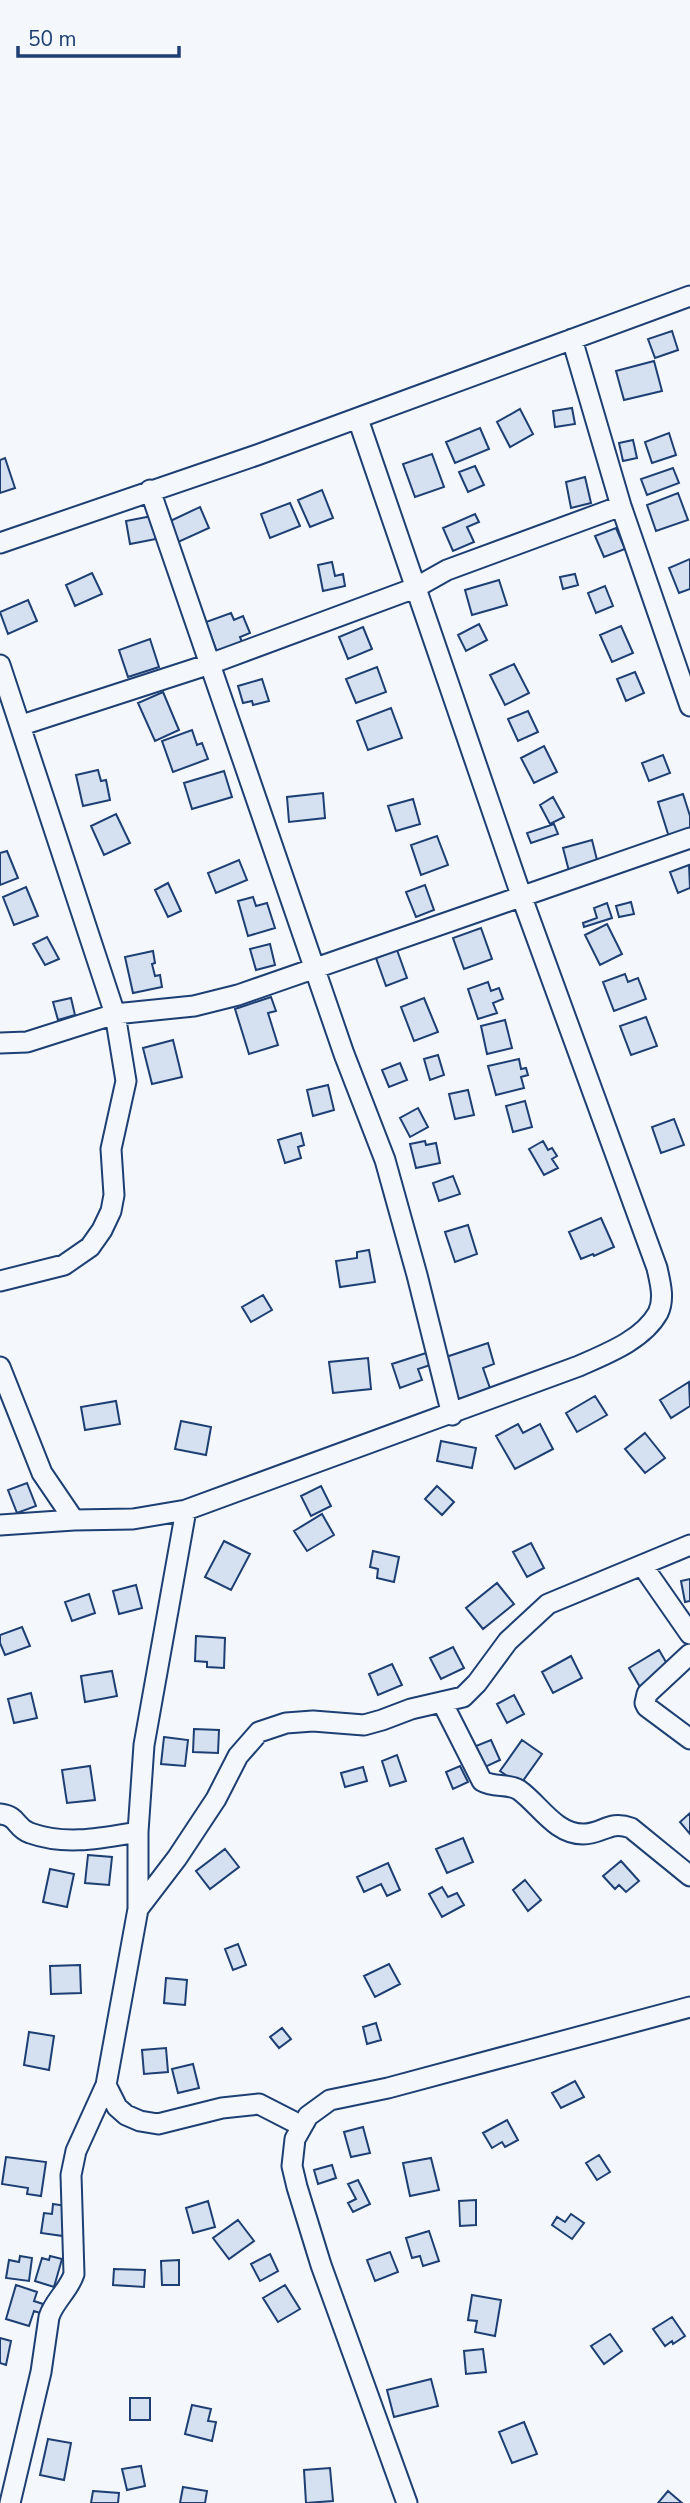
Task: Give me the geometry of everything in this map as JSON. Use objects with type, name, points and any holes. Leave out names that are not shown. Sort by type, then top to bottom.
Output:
[{"type":"street","points":[[0,543],[358,419],[690,296]]},
{"type":"street","points":[[572,339],[621,506],[690,706]]},
{"type":"street","points":[[0,1525],[133,1519],[186,1510],[452,1415],[579,1366],[618,1348],[643,1331],[659,1312],[662,1292],[657,1268],[522,895],[358,419]]},
{"type":"street","points":[[150,490],[314,968],[394,1187],[452,1415]]},
{"type":"street","points":[[22,725],[210,664],[415,588],[447,570],[621,506]]},
{"type":"street","points":[[0,666],[22,725],[115,1014],[126,1080],[111,1149],[114,1195],[111,1211],[90,1247],[78,1258],[64,1265],[0,1281]]},
{"type":"street","points":[[0,1043],[27,1042],[115,1014],[194,1006],[238,995],[690,838]]},
{"type":"street","points":[[0,1367],[42,1473],[74,1520]]},
{"type":"street","points":[[10,2503],[41,2372],[49,2317],[74,2274],[75,2243],[70,2190],[76,2151],[106,2085],[138,1909],[138,1832],[144,1745],[186,1510]]},
{"type":"street","points":[[138,1909],[177,1858],[216,1799],[237,1756],[259,1732],[286,1723],[313,1721],[364,1725],[411,1709],[463,1697],[508,1641],[548,1604],[690,1545]]},
{"type":"street","points":[[642,1565],[690,1634]]},
{"type":"street","points":[[690,1654],[647,1694],[645,1703],[690,1738]]},
{"type":"street","points":[[442,1702],[482,1781],[489,1785],[518,1789],[544,1814],[562,1828],[573,1832],[584,1834],[610,1825],[631,1828],[690,1876]]},
{"type":"street","points":[[0,1814],[15,1817],[25,1831],[56,1840],[75,1842],[138,1832]]},
{"type":"street","points":[[407,2503],[321,2265],[297,2188],[292,2166],[293,2152],[295,2139],[302,2126],[308,2116],[330,2101],[690,2007]]},
{"type":"street","points":[[106,2085],[117,2107],[126,2115],[140,2121],[158,2124],[222,2108],[259,2104],[302,2126]]},
{"type":"building","points":[[672,331],[678,350],[655,358],[648,339]]},
{"type":"building","points":[[654,361],[662,391],[624,400],[616,371]]},
{"type":"building","points":[[572,408],[575,424],[555,427],[553,411]]},
{"type":"building","points":[[520,409],[533,434],[510,447],[497,422]]},
{"type":"building","points":[[480,428],[489,449],[455,463],[446,442]]},
{"type":"building","points":[[669,433],[676,455],[652,463],[645,442]]},
{"type":"building","points":[[633,440],[637,458],[623,461],[619,443]]},
{"type":"building","points":[[432,454],[444,487],[415,497],[403,464]]},
{"type":"building","points":[[5,458],[15,488],[0,493],[0,460]]},
{"type":"building","points":[[475,466],[484,485],[468,492],[459,472]]},
{"type":"building","points":[[673,468],[679,483],[647,495],[641,479]]},
{"type":"building","points":[[585,477],[591,503],[571,508],[566,482]]},
{"type":"building","points":[[322,490],[333,518],[310,527],[298,500]]},
{"type":"building","points":[[678,493],[688,520],[656,531],[647,505]]},
{"type":"building","points":[[290,503],[300,526],[270,538],[261,514]]},
{"type":"building","points":[[200,507],[209,528],[176,543],[166,523]]},
{"type":"building","points":[[475,514],[479,522],[467,527],[474,542],[453,551],[443,528]]},
{"type":"building","points":[[152,516],[156,539],[130,544],[126,521]]},
{"type":"building","points":[[616,528],[625,549],[604,557],[595,536]]},
{"type":"building","points":[[690,559],[690,589],[679,593],[669,568]]},
{"type":"building","points":[[332,562],[335,576],[343,574],[345,586],[323,591],[318,565]]},
{"type":"building","points":[[92,573],[102,594],[75,606],[66,585]]},
{"type":"building","points":[[575,574],[578,585],[563,589],[560,577]]},
{"type":"building","points":[[499,580],[507,605],[472,615],[465,590]]},
{"type":"building","points":[[605,586],[613,606],[596,613],[588,593]]},
{"type":"building","points":[[28,600],[37,621],[8,634],[0,612]]},
{"type":"building","points":[[231,613],[234,620],[243,616],[250,633],[240,637],[242,642],[217,652],[206,622]]},
{"type":"building","points":[[479,624],[487,640],[466,651],[458,635]]},
{"type":"building","points":[[621,626],[633,653],[612,662],[600,635]]},
{"type":"building","points":[[363,627],[372,649],[348,659],[339,637]]},
{"type":"building","points":[[150,639],[159,667],[128,677],[119,650]]},
{"type":"building","points":[[514,664],[529,693],[505,705],[490,675]]},
{"type":"building","points":[[377,667],[386,692],[356,703],[346,679]]},
{"type":"building","points":[[635,672],[644,693],[626,701],[617,679]]},
{"type":"building","points":[[262,679],[269,701],[253,705],[252,701],[243,703],[238,686]]},
{"type":"building","points":[[163,692],[179,730],[155,741],[138,703]]},
{"type":"building","points":[[391,708],[402,738],[368,750],[357,721]]},
{"type":"building","points":[[528,711],[538,732],[518,741],[508,719]]},
{"type":"building","points":[[192,730],[197,745],[202,743],[208,759],[173,772],[162,741]]},
{"type":"building","points":[[544,746],[557,772],[534,783],[521,758]]},
{"type":"building","points":[[663,755],[670,773],[649,781],[642,763]]},
{"type":"building","points":[[98,770],[101,781],[106,780],[110,800],[83,806],[76,775]]},
{"type":"building","points":[[224,771],[232,797],[192,809],[184,783]]},
{"type":"building","points":[[323,793],[325,818],[289,822],[287,797]]},
{"type":"building","points":[[683,794],[690,816],[690,830],[669,837],[658,802]]},
{"type":"building","points":[[553,797],[564,817],[550,824],[540,805]]},
{"type":"building","points":[[413,799],[420,824],[396,831],[388,806]]},
{"type":"building","points":[[116,814],[130,843],[104,855],[91,826]]},
{"type":"building","points":[[554,824],[558,834],[531,843],[527,833]]},
{"type":"building","points":[[437,836],[448,865],[421,875],[411,845]]},
{"type":"building","points":[[592,840],[598,864],[569,871],[563,848]]},
{"type":"building","points":[[7,851],[18,878],[0,885],[0,853]]},
{"type":"building","points":[[239,860],[247,880],[216,893],[208,873]]},
{"type":"building","points":[[689,865],[690,888],[678,893],[670,872]]},
{"type":"building","points":[[168,883],[181,911],[168,917],[155,890]]},
{"type":"building","points":[[425,885],[434,910],[416,917],[406,892]]},
{"type":"building","points":[[26,887],[38,916],[14,925],[3,897]]},
{"type":"building","points":[[253,897],[256,906],[267,903],[275,928],[248,936],[238,901]]},
{"type":"building","points":[[631,902],[634,914],[619,917],[616,906]]},
{"type":"building","points":[[607,903],[612,918],[584,927],[583,923],[597,918],[594,908]]},
{"type":"building","points":[[607,924],[622,954],[600,965],[585,935]]},
{"type":"building","points":[[481,928],[492,959],[464,969],[453,938]]},
{"type":"building","points":[[47,937],[59,959],[45,965],[33,944]]},
{"type":"building","points":[[270,944],[275,965],[256,970],[250,949]]},
{"type":"building","points":[[397,950],[407,978],[386,986],[376,958]]},
{"type":"building","points":[[153,951],[155,976],[160,975],[162,987],[133,993],[125,957]]},
{"type":"building","points":[[625,974],[628,982],[638,978],[646,999],[614,1011],[603,982]]},
{"type":"building","points":[[488,982],[491,991],[499,988],[503,999],[493,1003],[497,1013],[478,1019],[468,989]]},
{"type":"building","points":[[271,997],[276,1011],[268,1013],[278,1045],[249,1054],[235,1009]]},
{"type":"building","points":[[71,998],[75,1015],[58,1020],[53,1002]]},
{"type":"building","points":[[424,998],[438,1032],[414,1041],[401,1007]]},
{"type":"building","points":[[646,1017],[657,1046],[631,1055],[620,1026]]},
{"type":"building","points":[[505,1020],[512,1048],[487,1054],[481,1026]]},
{"type":"building","points":[[173,1040],[182,1077],[152,1084],[143,1048]]},
{"type":"building","points":[[438,1055],[444,1075],[430,1080],[424,1059]]},
{"type":"building","points":[[519,1059],[521,1069],[526,1068],[528,1075],[521,1077],[524,1088],[496,1095],[488,1066]]},
{"type":"building","points":[[400,1063],[407,1080],[389,1087],[382,1070]]},
{"type":"building","points":[[328,1085],[334,1110],[313,1116],[307,1090]]},
{"type":"building","points":[[468,1090],[474,1115],[455,1119],[449,1094]]},
{"type":"building","points":[[525,1101],[532,1127],[513,1132],[506,1106]]},
{"type":"building","points":[[418,1108],[428,1127],[410,1137],[400,1118]]},
{"type":"building","points":[[674,1119],[684,1145],[661,1153],[652,1127]]},
{"type":"building","points":[[301,1133],[304,1145],[298,1147],[301,1158],[285,1163],[278,1140]]},
{"type":"building","points":[[425,1141],[426,1145],[436,1143],[440,1163],[416,1168],[410,1144]]},
{"type":"building","points":[[543,1141],[548,1150],[552,1148],[557,1156],[552,1159],[558,1168],[544,1175],[529,1149]]},
{"type":"building","points":[[453,1176],[460,1194],[439,1201],[433,1183]]},
{"type":"building","points":[[601,1218],[614,1247],[581,1259],[569,1232]]},
{"type":"building","points":[[468,1225],[477,1254],[455,1262],[445,1232]]},
{"type":"building","points":[[369,1250],[375,1282],[340,1287],[336,1261],[357,1258],[357,1252]]},
{"type":"building","points":[[263,1295],[272,1310],[251,1322],[242,1307]]},
{"type":"building","points":[[488,1343],[494,1364],[483,1368],[491,1391],[458,1402],[443,1358]]},
{"type":"building","points":[[426,1353],[430,1365],[418,1369],[422,1380],[400,1388],[392,1364]]},
{"type":"building","points":[[368,1358],[371,1389],[333,1393],[329,1362]]},
{"type":"building","points":[[689,1382],[690,1406],[671,1418],[660,1400]]},
{"type":"building","points":[[595,1396],[607,1415],[577,1432],[566,1413]]},
{"type":"building","points":[[116,1401],[120,1424],[85,1430],[81,1407]]},
{"type":"building","points":[[181,1421],[211,1427],[206,1455],[175,1449]]},
{"type":"building","points":[[518,1424],[523,1433],[540,1424],[553,1449],[515,1469],[496,1436]]},
{"type":"building","points":[[645,1433],[665,1458],[645,1473],[625,1449]]},
{"type":"building","points":[[441,1441],[476,1448],[472,1468],[437,1461]]},
{"type":"building","points":[[27,1483],[36,1506],[17,1513],[8,1490]]},
{"type":"building","points":[[321,1486],[331,1506],[311,1516],[301,1496]]},
{"type":"building","points":[[437,1486],[454,1502],[442,1515],[425,1499]]},
{"type":"building","points":[[322,1514],[334,1535],[307,1551],[294,1531]]},
{"type":"building","points":[[224,1541],[250,1554],[231,1590],[205,1577]]},
{"type":"building","points":[[531,1543],[544,1568],[527,1577],[513,1552]]},
{"type":"building","points":[[373,1551],[399,1557],[394,1582],[377,1578],[378,1569],[370,1567]]},
{"type":"building","points":[[690,1579],[690,1601],[685,1602],[681,1581]]},
{"type":"building","points":[[497,1583],[514,1604],[483,1629],[466,1608]]},
{"type":"building","points":[[136,1585],[142,1608],[119,1614],[113,1591]]},
{"type":"building","points":[[89,1594],[95,1613],[72,1621],[65,1602]]},
{"type":"building","points":[[22,1627],[30,1646],[5,1655],[0,1635]]},
{"type":"building","points":[[196,1636],[225,1638],[224,1668],[207,1667],[207,1662],[195,1661]]},
{"type":"building","points":[[453,1647],[464,1668],[441,1679],[430,1658]]},
{"type":"building","points":[[659,1650],[670,1669],[640,1687],[629,1668]]},
{"type":"building","points":[[571,1656],[582,1678],[553,1693],[542,1672]]},
{"type":"building","points":[[392,1664],[402,1685],[378,1695],[369,1674]]},
{"type":"building","points":[[112,1671],[117,1696],[85,1702],[81,1676]]},
{"type":"building","points":[[31,1693],[37,1718],[14,1723],[8,1699]]},
{"type":"building","points":[[514,1695],[524,1714],[507,1723],[497,1704]]},
{"type":"building","points":[[194,1729],[219,1730],[218,1753],[193,1752]]},
{"type":"building","points":[[164,1737],[188,1740],[185,1766],[161,1764]]},
{"type":"building","points":[[491,1740],[500,1760],[485,1767],[476,1746]]},
{"type":"building","points":[[522,1740],[542,1754],[520,1785],[500,1771]]},
{"type":"building","points":[[397,1755],[406,1781],[390,1786],[382,1761]]},
{"type":"building","points":[[90,1766],[95,1800],[67,1803],[62,1770]]},
{"type":"building","points":[[460,1766],[468,1782],[453,1789],[446,1772]]},
{"type":"building","points":[[363,1767],[367,1781],[345,1787],[341,1773]]},
{"type":"building","points":[[690,1813],[690,1834],[680,1822]]},
{"type":"building","points":[[463,1838],[473,1862],[447,1873],[436,1849]]},
{"type":"building","points":[[225,1849],[239,1867],[210,1889],[196,1871]]},
{"type":"building","points":[[88,1855],[112,1857],[109,1885],[85,1883]]},
{"type":"building","points":[[621,1861],[639,1881],[626,1892],[619,1885],[615,1889],[603,1876]]},
{"type":"building","points":[[388,1863],[400,1890],[387,1896],[381,1884],[364,1892],[357,1877]]},
{"type":"building","points":[[50,1869],[74,1874],[67,1907],[43,1902]]},
{"type":"building","points":[[525,1880],[541,1900],[528,1911],[513,1890]]},
{"type":"building","points":[[442,1887],[448,1897],[457,1893],[464,1905],[442,1917],[429,1894]]},
{"type":"building","points":[[238,1944],[246,1965],[233,1970],[225,1949]]},
{"type":"building","points":[[389,1964],[400,1984],[375,1997],[364,1976]]},
{"type":"building","points":[[80,1965],[81,1993],[51,1994],[50,1966]]},
{"type":"building","points":[[166,1978],[187,1980],[185,2005],[164,2003]]},
{"type":"building","points":[[376,2023],[381,2040],[367,2044],[363,2027]]},
{"type":"building","points":[[282,2028],[291,2039],[279,2048],[270,2037]]},
{"type":"building","points":[[29,2032],[54,2036],[49,2070],[24,2065]]},
{"type":"building","points":[[166,2048],[168,2072],[144,2074],[142,2050]]},
{"type":"building","points":[[193,2064],[199,2088],[178,2093],[172,2069]]},
{"type":"building","points":[[575,2081],[584,2097],[561,2108],[552,2093]]},
{"type":"building","points":[[507,2120],[518,2140],[505,2147],[502,2142],[492,2148],[483,2133]]},
{"type":"building","points":[[363,2127],[370,2153],[351,2157],[344,2132]]},
{"type":"building","points":[[599,2155],[610,2172],[597,2180],[586,2163]]},
{"type":"building","points":[[6,2157],[46,2162],[41,2196],[27,2194],[28,2188],[2,2184]]},
{"type":"building","points":[[431,2158],[439,2190],[410,2196],[403,2163]]},
{"type":"building","points":[[332,2165],[336,2178],[318,2184],[314,2170]]},
{"type":"building","points":[[358,2180],[370,2204],[353,2212],[348,2203],[356,2199],[348,2184]]},
{"type":"building","points":[[476,2200],[476,2225],[460,2226],[459,2201]]},
{"type":"building","points":[[208,2201],[215,2227],[193,2233],[186,2208]]},
{"type":"building","points":[[53,2204],[67,2206],[63,2236],[41,2233],[44,2213],[52,2214]]},
{"type":"building","points":[[571,2214],[584,2223],[572,2239],[552,2225],[557,2217],[565,2222]]},
{"type":"building","points":[[238,2220],[254,2241],[229,2259],[213,2238]]},
{"type":"building","points":[[429,2231],[439,2261],[423,2266],[420,2256],[412,2258],[406,2238]]},
{"type":"building","points":[[390,2252],[398,2272],[375,2281],[367,2260]]},
{"type":"building","points":[[270,2254],[278,2271],[260,2281],[251,2264]]},
{"type":"building","points":[[20,2256],[32,2258],[29,2281],[6,2278],[9,2260],[19,2262]]},
{"type":"building","points":[[50,2256],[62,2259],[54,2287],[35,2281],[42,2258],[49,2260]]},
{"type":"building","points":[[179,2260],[179,2285],[162,2285],[161,2261]]},
{"type":"building","points":[[114,2269],[145,2270],[144,2287],[113,2285]]},
{"type":"building","points":[[16,2285],[37,2292],[34,2301],[43,2304],[40,2313],[34,2311],[29,2326],[6,2319]]},
{"type":"building","points":[[285,2285],[300,2309],[278,2322],[263,2298]]},
{"type":"building","points":[[472,2295],[501,2300],[495,2336],[475,2332],[477,2321],[468,2320]]},
{"type":"building","points":[[672,2317],[685,2336],[665,2346],[653,2329]]},
{"type":"building","points":[[610,2334],[622,2351],[604,2364],[591,2346]]},
{"type":"building","points":[[0,2338],[11,2341],[6,2365],[0,2363]]},
{"type":"building","points":[[483,2349],[486,2372],[466,2374],[464,2351]]},
{"type":"building","points":[[431,2379],[438,2406],[394,2417],[387,2390]]},
{"type":"building","points":[[130,2398],[150,2398],[150,2420],[130,2420]]},
{"type":"building","points":[[192,2405],[211,2409],[208,2421],[216,2422],[212,2441],[185,2434]]},
{"type":"building","points":[[524,2422],[537,2454],[512,2463],[499,2432]]},
{"type":"building","points":[[48,2439],[71,2443],[64,2480],[40,2475]]},
{"type":"building","points":[[141,2466],[145,2486],[127,2490],[122,2469]]},
{"type":"building","points":[[330,2468],[333,2501],[306,2503],[304,2470]]},
{"type":"building","points":[[183,2487],[207,2491],[205,2503],[180,2503]]},
{"type":"building","points":[[93,2491],[119,2493],[118,2503],[91,2503]]},
{"type":"building","points":[[668,2491],[682,2503],[658,2503]]}]
